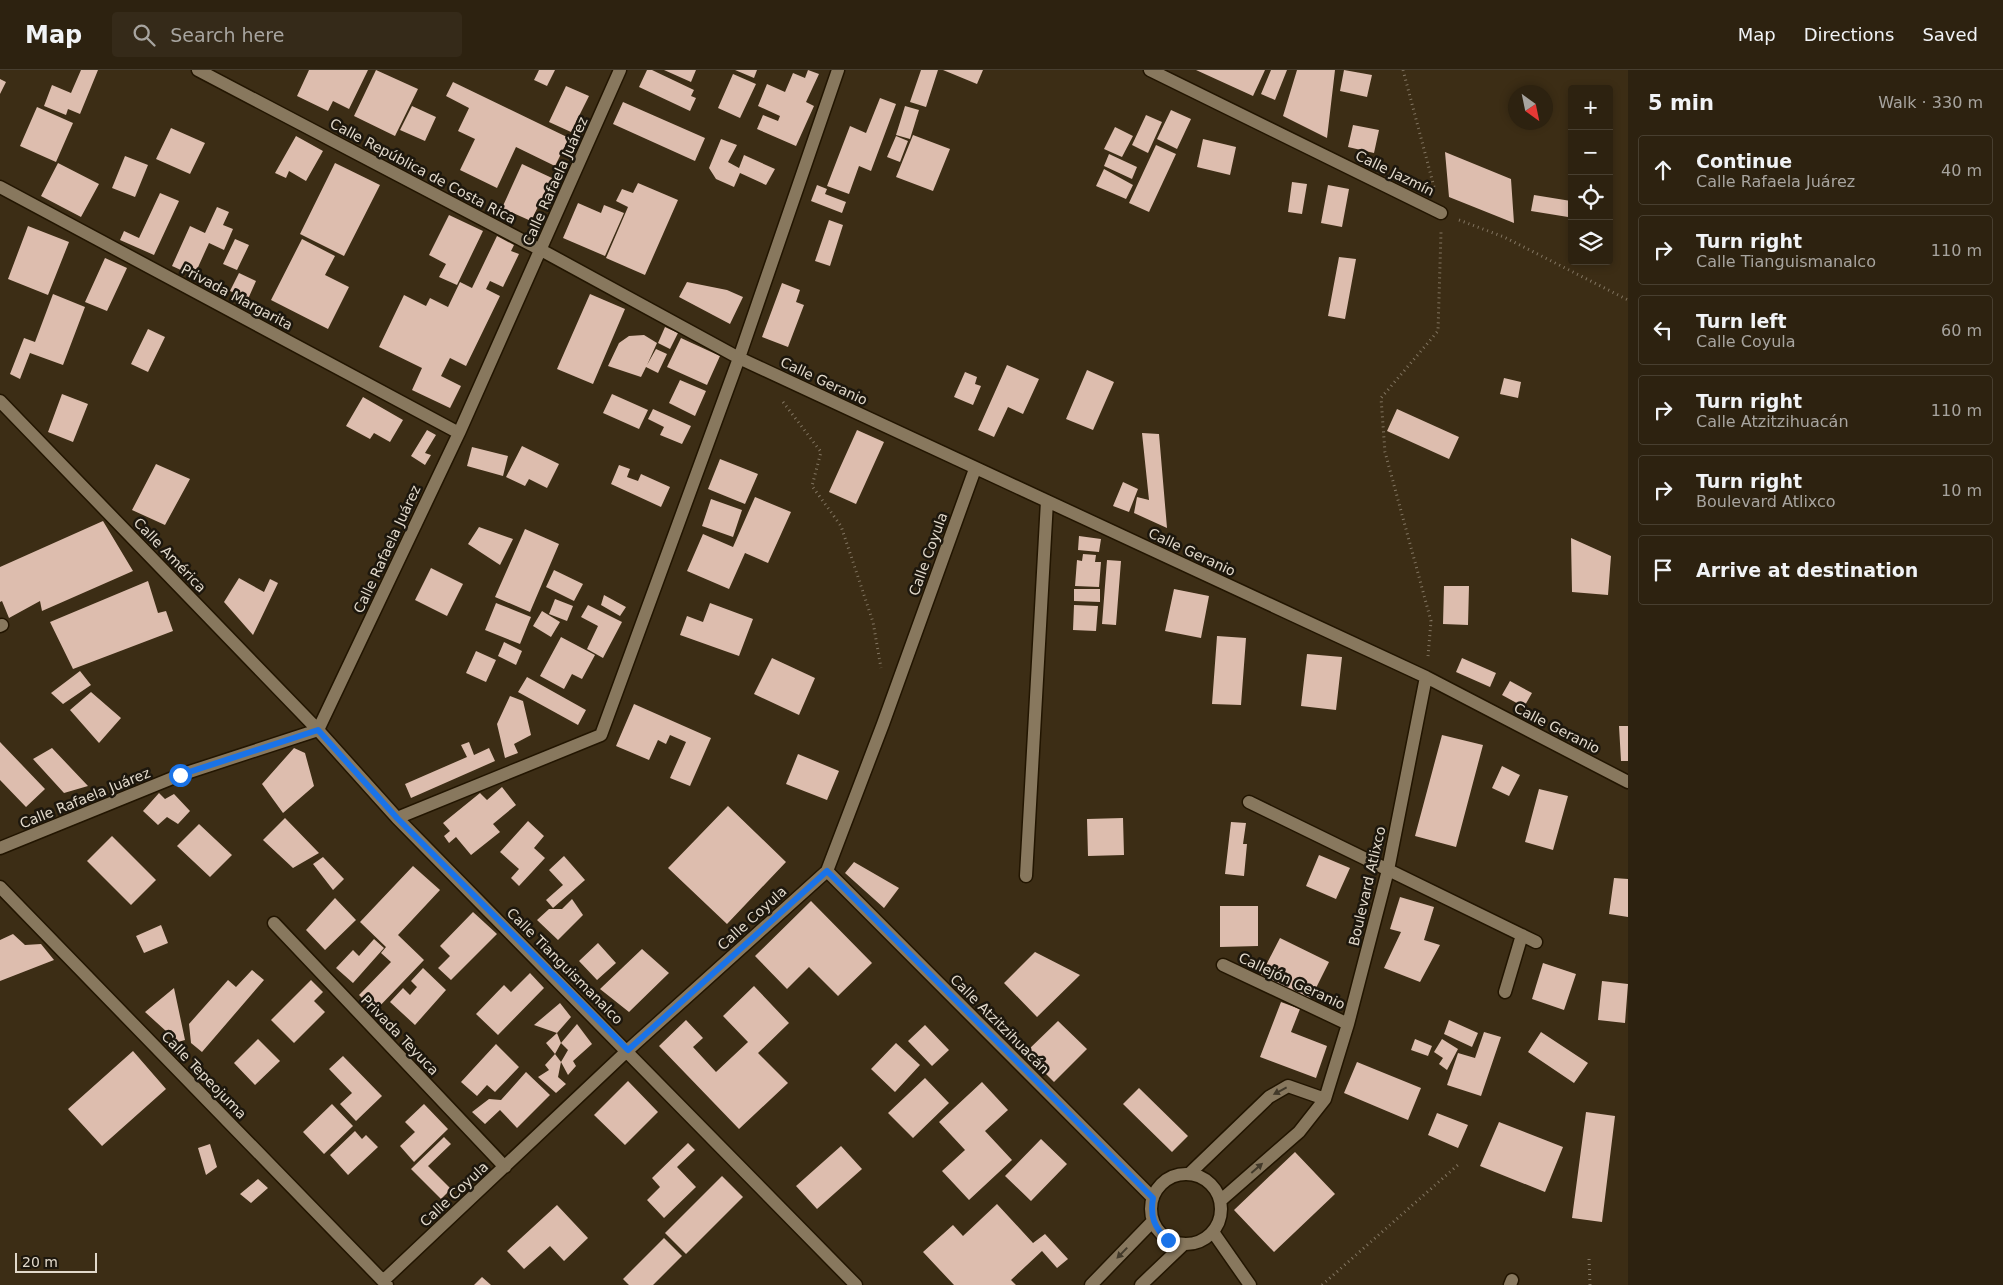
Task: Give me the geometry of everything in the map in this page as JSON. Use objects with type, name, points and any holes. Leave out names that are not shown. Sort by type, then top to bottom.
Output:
[{"type":"street","name":"Calle República de Costa Rica","points":[[198,70],[541,250],[739,358]]},
{"type":"street","name":"Calle Rafaela Juárez","points":[[0,848],[180,775],[318,730],[459,433],[620,70]]},
{"type":"street","points":[[397,818],[601,735],[739,358],[838,70]]},
{"type":"street","name":"Calle Jazmín","points":[[1150,70],[1170,74],[1441,212]]},
{"type":"street","name":"Privada Margarita","points":[[0,187],[459,433]]},
{"type":"street","name":"Calle Geranio","points":[[739,358],[1426,677],[1628,782]]},
{"type":"street","name":"Calle América","points":[[0,400],[318,730]]},
{"type":"street","name":"Calle Coyula","points":[[385,1283],[628,1050],[827,871],[883,724],[975,469]]},
{"type":"street","points":[[1026,876],[1047,501]]},
{"type":"street","name":"Boulevard Atlixco","points":[[1220,1201],[1299,1132],[1325,1099],[1348,1024],[1388,870],[1426,677]]},
{"type":"street","name":"Calle Tianguismanalco","points":[[318,730],[397,818],[628,1050],[856,1285]]},
{"type":"street","points":[[1250,802],[1536,942]]},
{"type":"street","name":"Calle Atzitzihuacán","points":[[827,871],[1153,1198]]},
{"type":"street","name":"Calle Tepeojuma","points":[[0,887],[385,1283]]},
{"type":"street","name":"Privada Teyuca","points":[[274,924],[505,1167]]},
{"type":"street","points":[[1505,992],[1522,935]]},
{"type":"street","name":"Callejón Geranio","points":[[1223,965],[1348,1024]]},
{"type":"street","points":[[1189,1174],[1269,1097],[1288,1086],[1325,1099]]},
{"type":"street","points":[[1189,1174],[1200,1176],[1209,1182],[1220,1201],[1220,1217],[1213,1232],[1200,1242],[1184,1244],[1168,1240],[1159,1232],[1153,1221],[1151,1210],[1153,1198],[1159,1187],[1167,1180],[1189,1174]]},
{"type":"street","points":[[1091,1285],[1153,1221]]},
{"type":"street","points":[[1213,1232],[1250,1285]]},
{"type":"street","points":[[1141,1285],[1184,1244]]},
{"type":"path","points":[[1403,70],[1441,212],[1438,331],[1381,398],[1385,452],[1431,622],[1426,677]]},
{"type":"path","name":"Calle Jazmín","points":[[1441,212],[1504,237],[1628,300]]},
{"type":"path","points":[[778,396],[821,452],[812,486],[841,526],[873,622],[881,669]]},
{"type":"path","points":[[1322,1285],[1459,1164]]},
{"type":"path","points":[[1589,1259],[1590,1285]]},
{"type":"building","points":[[81,70],[98,70],[80,114],[68,109],[66,115],[44,106],[52,85],[71,93]]},
{"type":"building","points":[[309,70],[368,70],[349,109],[333,101],[328,111],[297,96]]},
{"type":"building","points":[[376,70],[418,89],[395,136],[354,116]]},
{"type":"building","points":[[539,70],[555,70],[547,86],[534,80]]},
{"type":"building","points":[[647,70],[652,70],[694,90],[691,96],[696,98],[690,111],[639,87]]},
{"type":"building","points":[[664,70],[696,70],[691,82]]},
{"type":"building","points":[[735,70],[757,70],[754,78]]},
{"type":"building","points":[[808,70],[819,74],[806,102],[814,106],[796,146],[757,129],[763,115],[778,121],[780,116],[758,106],[767,84],[785,92],[793,73],[805,78]]},
{"type":"building","points":[[921,70],[938,70],[926,107],[910,102]]},
{"type":"building","points":[[943,70],[983,70],[977,84]]},
{"type":"building","points":[[1196,70],[1265,70],[1253,96]]},
{"type":"building","points":[[1271,70],[1287,70],[1275,100],[1261,94]]},
{"type":"building","points":[[1297,70],[1335,70],[1327,138],[1283,116]]},
{"type":"building","points":[[1344,70],[1372,75],[1367,97],[1340,91]]},
{"type":"building","points":[[733,74],[756,84],[740,118],[718,108]]},
{"type":"building","points":[[0,79],[6,82],[0,94]]},
{"type":"building","points":[[453,82],[569,138],[555,166],[516,147],[497,188],[460,170],[475,139],[458,131],[469,108],[446,96]]},
{"type":"building","points":[[566,86],[589,96],[571,132],[549,122]]},
{"type":"building","points":[[880,98],[896,104],[871,171],[859,166],[849,194],[827,186],[850,126],[866,133]]},
{"type":"building","points":[[623,102],[705,138],[695,161],[613,124]]},
{"type":"building","points":[[412,106],[436,117],[425,141],[400,130]]},
{"type":"building","points":[[905,106],[919,110],[910,139],[896,135]]},
{"type":"building","points":[[37,107],[73,123],[56,162],[20,146]]},
{"type":"building","points":[[1171,110],[1191,119],[1177,149],[1157,139]]},
{"type":"building","points":[[1146,115],[1162,122],[1148,153],[1132,145]]},
{"type":"building","points":[[1353,125],[1379,130],[1374,153],[1348,147]]},
{"type":"building","points":[[1115,127],[1133,136],[1122,157],[1104,149]]},
{"type":"building","points":[[171,128],[205,143],[190,174],[156,159]]},
{"type":"building","points":[[913,135],[950,149],[933,191],[896,177]]},
{"type":"building","points":[[296,136],[323,151],[306,181],[289,171],[286,178],[275,173]]},
{"type":"building","points":[[896,136],[908,141],[900,162],[887,157]]},
{"type":"building","points":[[721,139],[737,145],[728,162],[739,168],[744,155],[775,169],[766,185],[740,173],[734,187],[716,179],[709,168]]},
{"type":"building","points":[[1203,139],[1236,147],[1230,175],[1197,167]]},
{"type":"building","points":[[1156,145],[1176,154],[1149,212],[1129,203]]},
{"type":"building","points":[[1445,152],[1511,179],[1514,223],[1449,197]]},
{"type":"building","points":[[1109,154],[1137,167],[1132,179],[1104,166]]},
{"type":"building","points":[[125,156],[148,165],[135,197],[112,188]]},
{"type":"building","points":[[58,163],[99,184],[81,217],[41,196]]},
{"type":"building","points":[[335,163],[380,185],[344,256],[300,234]]},
{"type":"building","points":[[522,164],[552,178],[531,221],[502,208]]},
{"type":"building","points":[[1104,169],[1133,185],[1126,199],[1096,186]]},
{"type":"building","points":[[1292,182],[1307,184],[1302,214],[1288,212]]},
{"type":"building","points":[[638,183],[678,200],[645,275],[606,258],[628,207],[616,201],[622,189],[633,193]]},
{"type":"building","points":[[817,185],[827,189],[825,194],[846,202],[842,213],[811,201]]},
{"type":"building","points":[[1328,185],[1349,189],[1342,227],[1321,223]]},
{"type":"building","points":[[160,193],[179,201],[154,255],[120,240],[124,231],[139,238]]},
{"type":"building","points":[[1534,195],[1568,201],[1568,217],[1531,211]]},
{"type":"building","points":[[578,203],[601,213],[604,205],[624,213],[605,256],[563,238]]},
{"type":"building","points":[[217,207],[229,212],[223,225],[233,229],[224,250],[209,243],[194,276],[172,266],[190,226],[205,233]]},
{"type":"building","points":[[449,215],[483,231],[457,285],[439,277],[446,264],[429,255]]},
{"type":"building","points":[[829,220],[843,225],[830,266],[815,261]]},
{"type":"building","points":[[28,226],[69,242],[48,295],[8,279]]},
{"type":"building","points":[[497,236],[514,245],[511,251],[519,254],[503,287],[490,281],[486,289],[500,296],[466,366],[450,358],[441,376],[461,386],[450,408],[412,390],[422,368],[379,347],[404,295],[426,306],[430,298],[448,307],[460,282],[472,288]]},
{"type":"building","points":[[235,239],[249,245],[237,270],[223,264]]},
{"type":"building","points":[[302,239],[335,256],[325,275],[349,287],[328,329],[271,300]]},
{"type":"building","points":[[1339,257],[1356,259],[1345,319],[1328,316]]},
{"type":"building","points":[[105,258],[127,268],[107,311],[85,302]]},
{"type":"building","points":[[239,273],[256,281],[248,299],[230,291]]},
{"type":"building","points":[[687,282],[727,290],[743,297],[730,324],[679,297]]},
{"type":"building","points":[[782,283],[800,290],[796,302],[804,305],[788,347],[762,337]]},
{"type":"building","points":[[53,294],[85,307],[63,365],[30,353],[20,379],[10,374],[24,338],[35,342]]},
{"type":"building","points":[[590,294],[625,309],[593,384],[557,369]]},
{"type":"building","points":[[665,327],[678,333],[670,349],[658,343]]},
{"type":"building","points":[[148,329],[165,337],[148,372],[131,364]]},
{"type":"building","points":[[644,335],[657,343],[647,365],[656,349],[667,354],[658,373],[646,367],[641,377],[608,366],[619,343],[629,336]]},
{"type":"building","points":[[681,338],[720,356],[707,385],[667,367]]},
{"type":"building","points":[[1007,365],[1039,379],[1023,414],[1008,407],[994,437],[978,430]]},
{"type":"building","points":[[1087,370],[1114,382],[1093,430],[1066,419]]},
{"type":"building","points":[[965,372],[977,377],[975,384],[981,386],[973,405],[954,397]]},
{"type":"building","points":[[1504,378],[1521,382],[1518,398],[1500,394]]},
{"type":"building","points":[[680,380],[706,391],[695,416],[669,403]]},
{"type":"building","points":[[62,394],[88,404],[73,442],[48,432]]},
{"type":"building","points":[[612,394],[648,410],[639,429],[603,413]]},
{"type":"building","points":[[363,397],[403,420],[390,442],[374,433],[370,439],[346,426]]},
{"type":"building","points":[[653,409],[691,426],[682,444],[660,435],[664,427],[648,419]]},
{"type":"building","points":[[1397,409],[1459,437],[1449,459],[1387,431]]},
{"type":"building","points":[[427,430],[436,435],[425,453],[431,455],[425,465],[411,456]]},
{"type":"building","points":[[857,430],[884,442],[856,504],[829,492]]},
{"type":"building","points":[[1142,433],[1159,434],[1167,528],[1134,513],[1137,497],[1149,500]]},
{"type":"building","points":[[522,446],[559,464],[547,488],[529,479],[525,486],[506,477]]},
{"type":"building","points":[[472,447],[508,456],[503,476],[467,466]]},
{"type":"building","points":[[720,459],[758,474],[745,504],[708,489]]},
{"type":"building","points":[[156,464],[190,479],[165,525],[132,510]]},
{"type":"building","points":[[619,465],[630,469],[627,477],[638,481],[641,474],[670,487],[661,507],[611,484]]},
{"type":"building","points":[[1123,482],[1138,489],[1129,512],[1113,506]]},
{"type":"building","points":[[755,497],[791,512],[768,563],[745,553],[729,589],[687,571],[703,534],[733,547]]},
{"type":"building","points":[[711,499],[742,510],[733,537],[702,526]]},
{"type":"building","points":[[103,521],[133,571],[42,611],[40,601],[9,618],[2,601],[0,602],[0,567]]},
{"type":"building","points":[[479,527],[513,539],[500,565],[468,544]]},
{"type":"building","points":[[525,529],[559,544],[530,612],[495,597]]},
{"type":"building","points":[[1079,536],[1101,539],[1099,552],[1078,550]]},
{"type":"building","points":[[1571,538],[1611,556],[1608,595],[1572,592]]},
{"type":"building","points":[[1083,554],[1096,555],[1095,562],[1101,562],[1099,587],[1075,586],[1077,560],[1082,561]]},
{"type":"building","points":[[1107,560],[1121,561],[1116,625],[1102,624]]},
{"type":"building","points":[[431,568],[463,584],[447,616],[415,600]]},
{"type":"building","points":[[554,570],[583,584],[574,601],[546,587]]},
{"type":"building","points":[[239,578],[264,592],[270,579],[278,583],[253,635],[224,602]]},
{"type":"building","points":[[148,581],[158,613],[166,611],[173,631],[73,669],[50,622]]},
{"type":"building","points":[[1444,586],[1469,586],[1468,625],[1443,624]]},
{"type":"building","points":[[1074,589],[1100,589],[1100,602],[1074,601]]},
{"type":"building","points":[[1174,589],[1209,596],[1201,638],[1165,631]]},
{"type":"building","points":[[604,595],[626,607],[620,616],[601,605]]},
{"type":"building","points":[[555,599],[573,606],[567,621],[549,614]]},
{"type":"building","points":[[496,603],[531,617],[520,644],[485,630]]},
{"type":"building","points":[[710,603],[753,619],[739,656],[680,635],[687,616],[703,622]]},
{"type":"building","points":[[588,605],[622,622],[603,658],[587,649],[598,626],[581,617]]},
{"type":"building","points":[[1074,605],[1098,606],[1096,631],[1073,630]]},
{"type":"building","points":[[542,611],[560,622],[551,637],[533,626]]},
{"type":"building","points":[[1217,636],[1246,638],[1241,705],[1212,704]]},
{"type":"building","points":[[561,637],[595,655],[582,679],[572,674],[564,689],[540,676]]},
{"type":"building","points":[[504,642],[522,651],[516,665],[498,656]]},
{"type":"building","points":[[476,651],[496,660],[486,682],[466,673]]},
{"type":"building","points":[[1307,654],[1342,657],[1336,710],[1301,706]]},
{"type":"building","points":[[772,658],[815,678],[799,715],[754,694]]},
{"type":"building","points":[[1462,658],[1496,673],[1490,687],[1456,672]]},
{"type":"building","points":[[80,671],[91,685],[63,704],[51,693]]},
{"type":"building","points":[[527,677],[586,710],[578,725],[518,692]]},
{"type":"building","points":[[1510,681],[1532,693],[1524,707],[1502,695]]},
{"type":"building","points":[[91,692],[121,718],[99,743],[70,710]]},
{"type":"building","points":[[510,696],[523,701],[531,735],[514,744],[518,753],[505,758],[497,724]]},
{"type":"building","points":[[634,704],[711,738],[690,786],[670,778],[686,742],[670,735],[666,744],[658,740],[649,760],[616,746]]},
{"type":"building","points":[[1619,726],[1628,726],[1628,761],[1621,761]]},
{"type":"building","points":[[1442,735],[1483,745],[1456,847],[1415,836]]},
{"type":"building","points":[[0,742],[45,789],[26,807],[0,780]]},
{"type":"building","points":[[469,742],[474,755],[489,748],[495,761],[411,798],[405,784],[467,757],[461,745]]},
{"type":"building","points":[[52,748],[88,786],[64,793],[33,759]]},
{"type":"building","points":[[294,748],[305,753],[314,786],[283,813],[262,784]]},
{"type":"building","points":[[798,754],[839,771],[827,800],[786,784]]},
{"type":"building","points":[[1502,766],[1520,775],[1509,796],[1492,788]]},
{"type":"building","points":[[502,787],[516,805],[493,824],[500,832],[471,855],[456,837],[449,843],[444,836],[450,831],[443,823],[480,793],[487,800]]},
{"type":"building","points":[[1539,789],[1568,796],[1553,850],[1525,842]]},
{"type":"building","points":[[159,793],[165,799],[174,794],[190,811],[178,824],[167,817],[158,825],[143,811]]},
{"type":"building","points":[[728,806],[786,862],[727,924],[668,868]]},
{"type":"building","points":[[285,818],[319,853],[293,868],[263,840]]},
{"type":"building","points":[[1123,818],[1124,855],[1088,856],[1087,819]]},
{"type":"building","points":[[528,821],[544,836],[534,848],[545,858],[519,886],[511,878],[519,869],[500,852]]},
{"type":"building","points":[[1231,822],[1246,823],[1243,844],[1247,844],[1244,876],[1225,874]]},
{"type":"building","points":[[199,824],[232,855],[210,877],[177,846]]},
{"type":"building","points":[[112,836],[156,880],[131,905],[87,861]]},
{"type":"building","points":[[1319,855],[1350,868],[1336,899],[1306,886]]},
{"type":"building","points":[[564,856],[585,880],[553,908],[546,900],[563,885],[549,870]]},
{"type":"building","points":[[323,857],[344,879],[333,890],[313,864]]},
{"type":"building","points":[[854,862],[899,888],[884,908],[845,873]]},
{"type":"building","points":[[413,866],[440,890],[398,935],[424,960],[375,1011],[359,995],[391,962],[381,953],[386,947],[360,922]]},
{"type":"building","points":[[1614,878],[1628,879],[1628,917],[1609,914]]},
{"type":"building","points":[[1400,897],[1434,907],[1424,940],[1440,945],[1420,982],[1384,968],[1401,932],[1390,929]]},
{"type":"building","points":[[335,898],[356,920],[325,950],[306,930]]},
{"type":"building","points":[[572,899],[583,915],[558,940],[537,920],[549,909],[562,909]]},
{"type":"building","points":[[811,901],[872,963],[838,996],[809,967],[787,989],[755,956]]},
{"type":"building","points":[[1220,906],[1258,906],[1258,946],[1220,947]]},
{"type":"building","points":[[473,912],[497,934],[451,980],[438,968],[450,956],[440,946]]},
{"type":"building","points":[[161,925],[168,943],[144,953],[136,936]]},
{"type":"building","points":[[13,934],[25,945],[41,944],[54,960],[0,981],[0,940]]},
{"type":"building","points":[[1280,938],[1329,962],[1310,1000],[1261,975]]},
{"type":"building","points":[[374,939],[384,948],[353,983],[336,968],[353,950],[359,956]]},
{"type":"building","points":[[598,943],[616,963],[597,980],[579,961]]},
{"type":"building","points":[[642,949],[669,973],[629,1012],[600,989]]},
{"type":"building","points":[[1035,952],[1080,975],[1037,1017],[1004,983]]},
{"type":"building","points":[[1543,963],[1576,974],[1564,1010],[1532,999]]},
{"type":"building","points":[[423,968],[446,990],[415,1025],[390,1002],[403,988],[410,995],[417,987],[411,981]]},
{"type":"building","points":[[252,970],[264,980],[202,1052],[191,1043],[189,1024],[228,980],[236,987]]},
{"type":"building","points":[[530,973],[544,988],[498,1035],[476,1014],[504,985],[511,992]]},
{"type":"building","points":[[311,980],[323,992],[314,1001],[325,1012],[294,1043],[271,1020]]},
{"type":"building","points":[[1602,981],[1628,984],[1625,1023],[1598,1020]]},
{"type":"building","points":[[754,986],[789,1023],[758,1053],[788,1083],[739,1129],[659,1046],[686,1020],[703,1038],[693,1047],[716,1072],[748,1042],[723,1016]]},
{"type":"building","points":[[174,988],[185,1040],[178,1042],[145,1012]]},
{"type":"building","points":[[1281,1002],[1300,1009],[1291,1032],[1327,1046],[1316,1078],[1260,1057]]},
{"type":"building","points":[[560,1003],[571,1017],[557,1033],[534,1025]]},
{"type":"building","points":[[1449,1020],[1478,1033],[1472,1047],[1444,1034]]},
{"type":"building","points":[[1058,1021],[1087,1049],[1054,1082],[1025,1053]]},
{"type":"building","points":[[577,1024],[592,1044],[573,1061],[576,1066],[568,1075],[561,1062],[568,1050],[561,1043]]},
{"type":"building","points":[[925,1025],[949,1050],[932,1066],[908,1041]]},
{"type":"building","points":[[1484,1032],[1501,1037],[1481,1096],[1447,1085],[1458,1053],[1475,1058]]},
{"type":"building","points":[[1541,1032],[1588,1063],[1574,1083],[1528,1052]]},
{"type":"building","points":[[557,1033],[561,1043],[555,1054],[546,1043]]},
{"type":"building","points":[[258,1039],[280,1061],[255,1085],[234,1063]]},
{"type":"building","points":[[1415,1039],[1432,1046],[1428,1056],[1411,1050]]},
{"type":"building","points":[[1442,1039],[1458,1049],[1447,1070],[1439,1064],[1443,1058],[1434,1052]]},
{"type":"building","points":[[896,1043],[920,1065],[895,1092],[871,1069]]},
{"type":"building","points":[[496,1044],[519,1067],[495,1092],[487,1085],[477,1096],[461,1082]]},
{"type":"building","points":[[133,1051],[166,1089],[102,1146],[68,1109]]},
{"type":"building","points":[[555,1054],[561,1062],[558,1077],[566,1084],[556,1093],[538,1077],[549,1070],[545,1065]]},
{"type":"building","points":[[343,1056],[382,1096],[356,1121],[340,1104],[352,1093],[329,1069]]},
{"type":"building","points":[[1357,1062],[1421,1088],[1408,1120],[1344,1093]]},
{"type":"building","points":[[526,1072],[550,1095],[517,1128],[500,1110],[485,1124],[472,1112],[489,1099],[501,1100]]},
{"type":"building","points":[[925,1078],[949,1103],[913,1138],[888,1113]]},
{"type":"building","points":[[628,1081],[658,1112],[625,1145],[594,1115]]},
{"type":"building","points":[[982,1082],[1008,1110],[985,1131],[1012,1160],[969,1200],[942,1171],[965,1150],[939,1122]]},
{"type":"building","points":[[1139,1088],[1188,1136],[1172,1152],[1123,1104]]},
{"type":"building","points":[[332,1104],[353,1126],[324,1154],[303,1132]]},
{"type":"building","points":[[424,1104],[448,1129],[414,1162],[400,1146],[415,1132],[405,1122]]},
{"type":"building","points":[[1586,1112],[1615,1116],[1602,1222],[1572,1218]]},
{"type":"building","points":[[1437,1113],[1468,1125],[1458,1148],[1428,1135]]},
{"type":"building","points":[[1499,1122],[1563,1147],[1545,1192],[1480,1166]]},
{"type":"building","points":[[355,1131],[362,1139],[366,1135],[378,1147],[348,1175],[330,1155]]},
{"type":"building","points":[[444,1137],[451,1144],[428,1166],[451,1189],[441,1199],[411,1169]]},
{"type":"building","points":[[1041,1139],[1067,1164],[1031,1201],[1005,1176]]},
{"type":"building","points":[[688,1143],[695,1150],[677,1167],[696,1187],[664,1218],[647,1200],[660,1187],[652,1178]]},
{"type":"building","points":[[210,1144],[217,1167],[206,1175],[198,1148]]},
{"type":"building","points":[[841,1146],[862,1169],[817,1209],[796,1186]]},
{"type":"building","points":[[1295,1152],[1335,1194],[1274,1252],[1234,1210]]},
{"type":"building","points":[[722,1176],[743,1197],[686,1254],[665,1233]]},
{"type":"building","points":[[258,1179],[268,1188],[251,1203],[240,1194]]},
{"type":"building","points":[[997,1204],[1033,1243],[1045,1234],[1068,1259],[1057,1268],[1042,1251],[1011,1280],[1016,1285],[954,1285],[923,1252],[953,1225],[963,1236]]},
{"type":"building","points":[[557,1205],[588,1238],[564,1261],[550,1246],[524,1269],[507,1251]]},
{"type":"building","points":[[664,1238],[682,1256],[653,1285],[629,1285],[623,1279]]},
{"type":"building","points":[[482,1277],[491,1285],[474,1285]]},
{"type":"route","points":[[180,775],[318,730],[397,818],[628,1050],[827,871],[1153,1198],[1151,1210],[1153,1221],[1159,1232],[1168,1240]]}]
